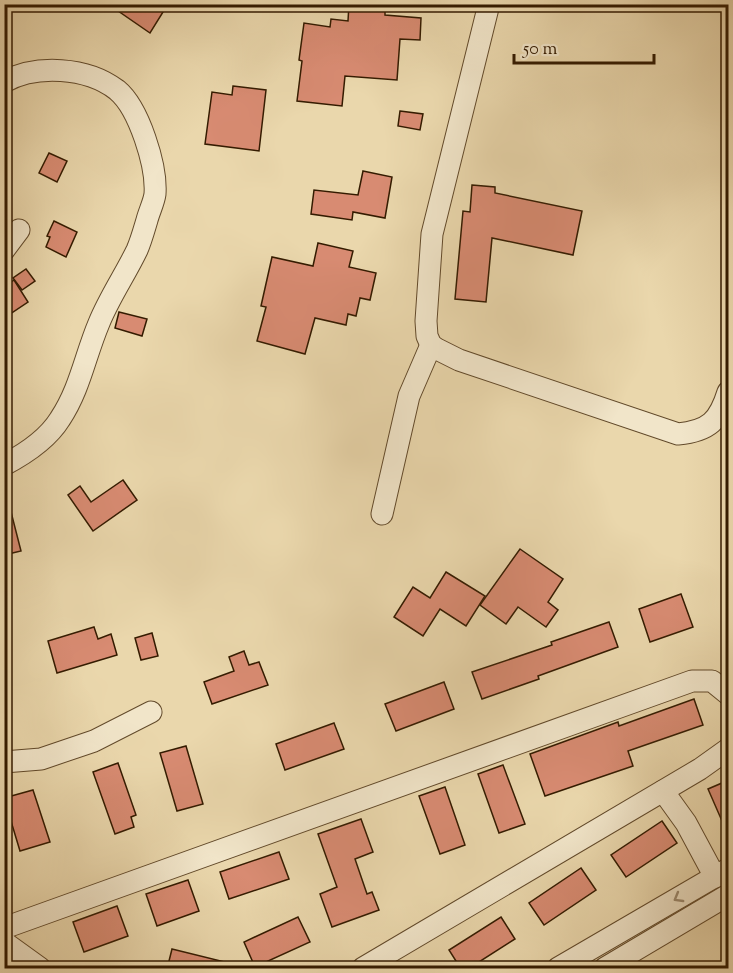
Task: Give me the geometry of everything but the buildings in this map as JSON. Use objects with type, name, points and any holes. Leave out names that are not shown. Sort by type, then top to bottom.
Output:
[{"type":"street","points":[[489,4],[432,234],[426,321],[427,336],[431,345],[459,360],[678,434],[693,432],[710,425],[722,411],[729,392]]},
{"type":"street","points":[[4,82],[15,76],[45,71],[75,72],[98,80],[118,91],[135,115],[150,152],[155,195],[137,249],[99,323],[80,381],[59,421],[31,450],[4,465]]},
{"type":"street","points":[[4,250],[19,230]]},
{"type":"street","points":[[382,514],[409,396],[431,345]]},
{"type":"street","points":[[4,928],[692,681],[712,681],[729,694]]},
{"type":"street","points":[[4,762],[41,759],[94,741],[151,712]]},
{"type":"street","points":[[363,969],[700,769],[729,749]]},
{"type":"street","points":[[558,969],[722,873],[663,791]]},
{"type":"street","points":[[605,969],[729,896]]},
{"type":"street","points":[[4,942],[40,969]]}]
